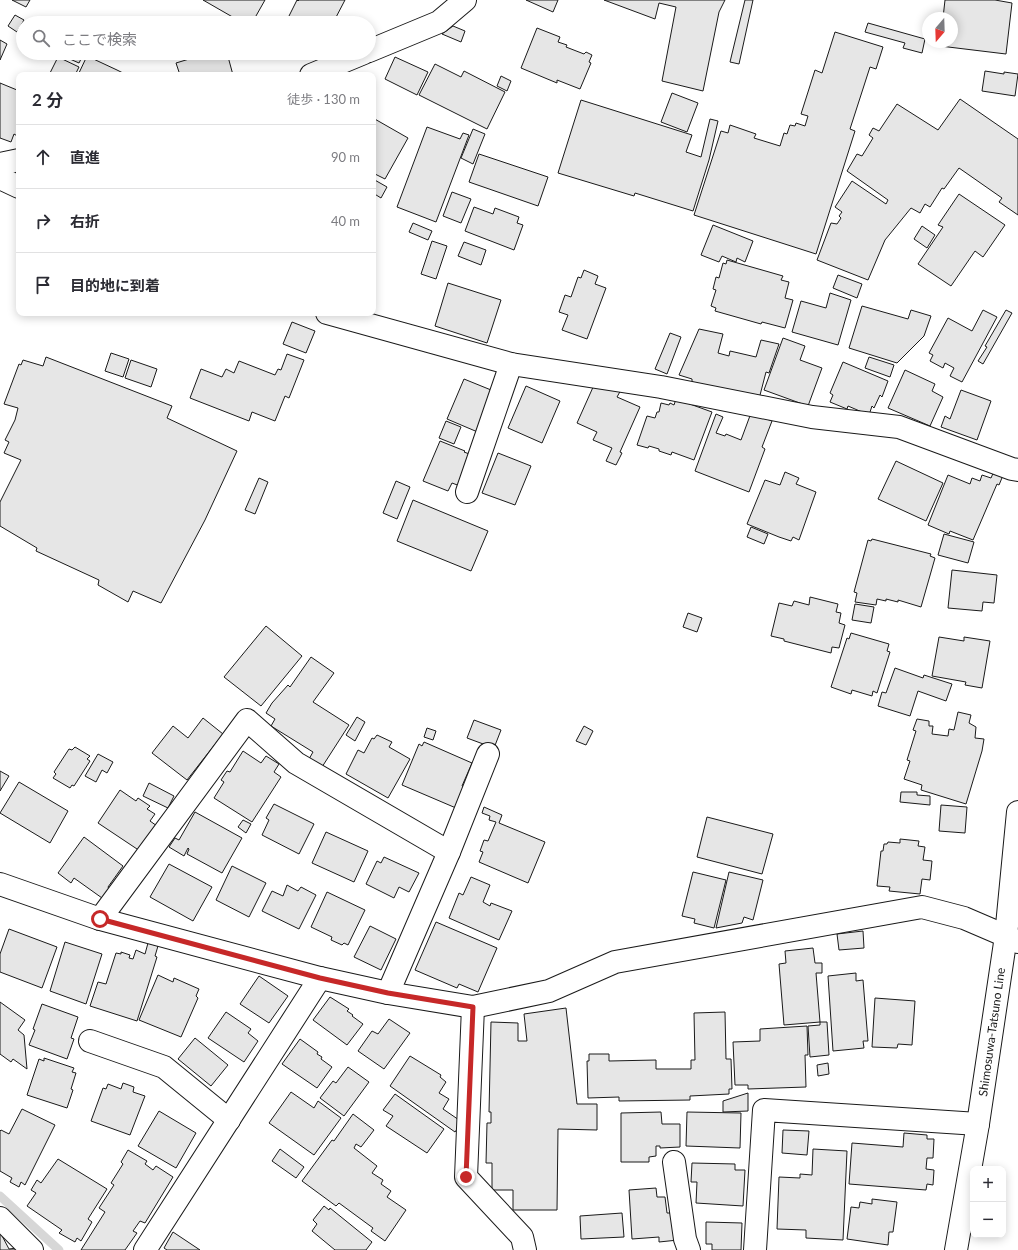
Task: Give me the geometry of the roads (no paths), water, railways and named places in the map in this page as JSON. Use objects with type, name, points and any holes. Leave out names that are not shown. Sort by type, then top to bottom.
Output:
[{"type":"street","points":[[376,48],[439,22],[465,0]]},
{"type":"street","points":[[318,72],[347,60]]},
{"type":"street","points":[[0,164],[16,161]]},
{"type":"street","points":[[0,178],[16,186]]},
{"type":"street","points":[[338,316],[511,364],[661,387],[812,417],[899,427],[1018,470]]},
{"type":"street","points":[[467,492],[511,364]]},
{"type":"street","points":[[100,919],[247,720],[296,763],[449,852]]},
{"type":"street","points":[[388,993],[449,852],[488,754]]},
{"type":"street","name":"Shimosuwa-Tatsuno Line","points":[[956,1250],[1012,939],[1018,812]]},
{"type":"street","points":[[0,884],[100,919],[320,978],[388,993],[473,1007],[549,991],[615,962],[922,908],[964,918],[1012,939]]},
{"type":"street","points":[[145,1250],[320,978]]},
{"type":"street","points":[[473,1007],[466,1177],[522,1237],[525,1250]]},
{"type":"street","points":[[90,1041],[164,1067],[229,1120]]},
{"type":"street","points":[[755,1250],[764,1110],[978,1124]]},
{"type":"street","points":[[674,1162],[685,1239],[689,1250]]},
{"type":"street","points":[[0,1218],[32,1250]]},
{"type":"waterway","points":[[0,1196],[59,1250]]}]
